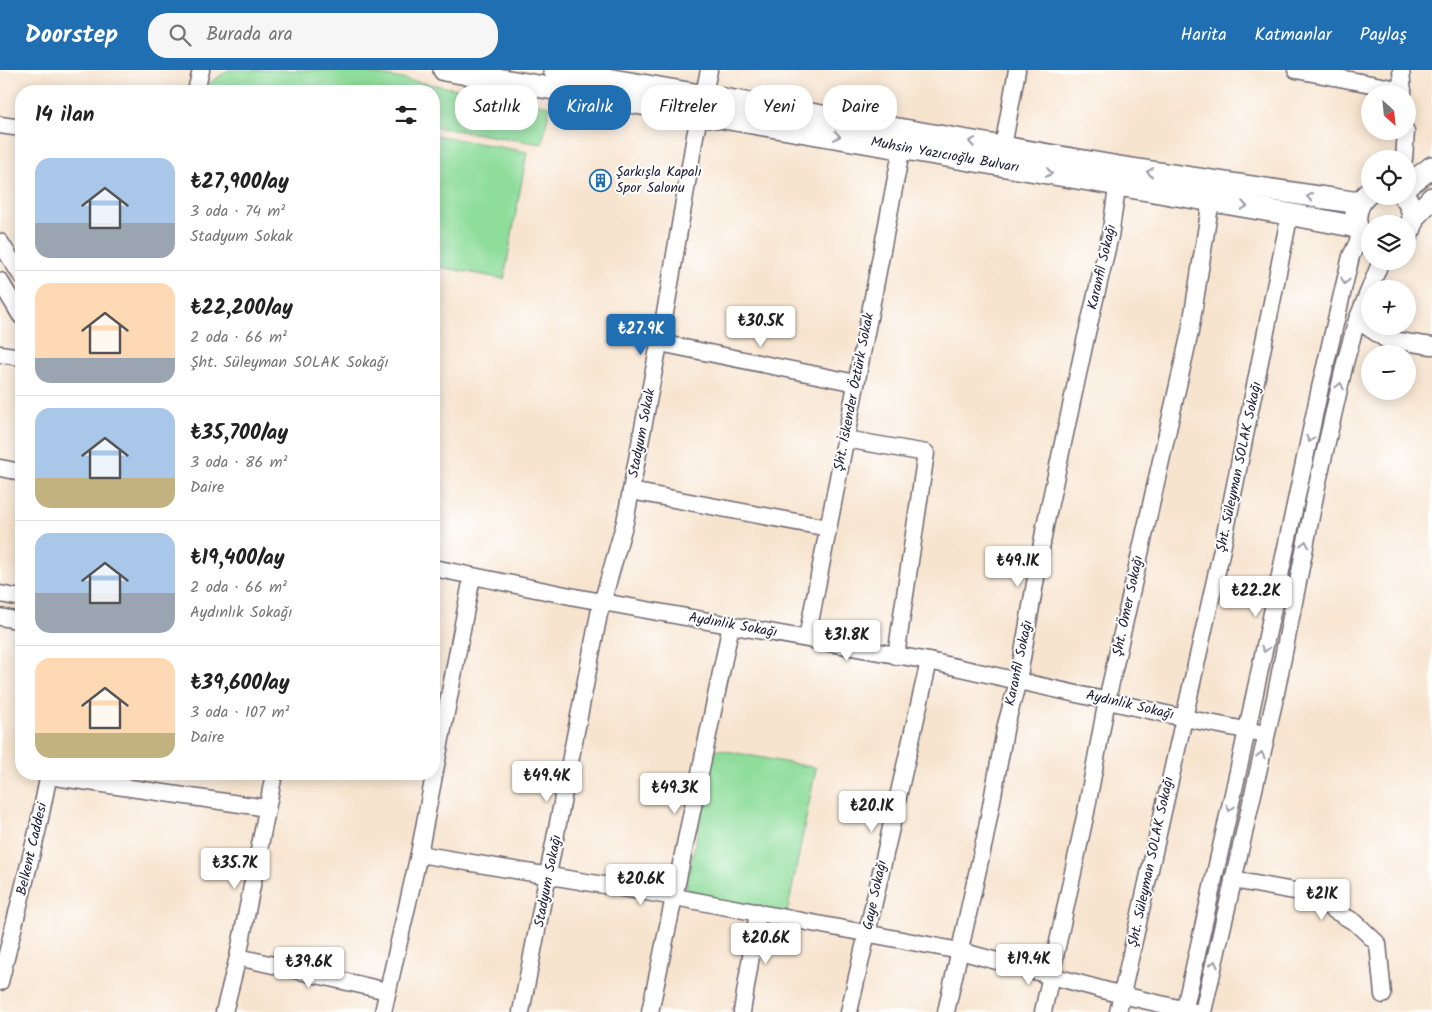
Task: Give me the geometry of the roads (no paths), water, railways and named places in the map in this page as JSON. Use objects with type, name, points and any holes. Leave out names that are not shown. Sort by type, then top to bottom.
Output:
[{"type":"main road","name":"Muhsin Yazıcıoğlu Bulvarı","points":[[444,70],[641,97]]},
{"type":"main road","name":"Muhsin Yazıcıoğlu Bulvarı","points":[[554,70],[641,91]]},
{"type":"main road","name":"Muhsin Yazıcıoğlu Bulvarı","points":[[735,110],[1003,147],[1211,200],[1290,213],[1361,234]]},
{"type":"main road","name":"Muhsin Yazıcıoğlu Bulvarı","points":[[735,112],[902,146],[1119,176],[1361,198]]},
{"type":"main road","points":[[1416,179],[1432,167]]},
{"type":"main road","points":[[1416,218],[1432,198]]},
{"type":"main road","points":[[1361,203],[1356,211],[1361,228]]},
{"type":"street","points":[[197,85],[201,70]]},
{"type":"street","name":"Stadyum Sokak","points":[[707,85],[710,70]]},
{"type":"street","points":[[1003,147],[1017,70]]},
{"type":"street","points":[[1296,70],[1369,85]]},
{"type":"street","points":[[1402,70],[1403,85]]},
{"type":"street","points":[[0,125],[15,127]]},
{"type":"street","name":"Stadyum Sokak","points":[[604,602],[631,490],[660,343],[698,130]]},
{"type":"street","name":"Şht. İskender Öztürk Sokak","points":[[807,638],[902,146]]},
{"type":"street","name":"Karanfil Sokağı","points":[[946,1012],[985,838],[1006,725],[1018,681],[1045,526],[1110,236],[1119,176]]},
{"type":"street","name":"Şht. Ömer Sokağı","points":[[1042,1012],[1088,802],[1107,700],[1190,332],[1211,200]]},
{"type":"street","name":"Şht. Süleyman SOLAK Sokağı","points":[[1118,1012],[1222,549],[1290,213]]},
{"type":"street","points":[[419,854],[674,896],[960,951],[1188,1011],[1325,369],[1351,256],[1361,238]]},
{"type":"street","points":[[0,242],[15,264]]},
{"type":"street","points":[[1203,1012],[1266,734],[1344,363],[1357,320],[1376,270]]},
{"type":"street","points":[[0,281],[15,306]]},
{"type":"street","points":[[1357,320],[1385,339],[1432,346]]},
{"type":"street","points":[[660,343],[856,383]]},
{"type":"street","points":[[0,354],[15,356]]},
{"type":"street","points":[[845,439],[926,453],[896,656]]},
{"type":"street","points":[[0,468],[15,471]]},
{"type":"street","points":[[631,490],[828,528]]},
{"type":"street","name":"Aydınlık Sokağı","points":[[440,569],[604,602],[929,661],[1184,718],[1266,734]]},
{"type":"street","points":[[440,711],[472,577]]},
{"type":"street","points":[[0,594],[15,597]]},
{"type":"street","name":"Stadyum Sokağı","points":[[521,1012],[599,614],[604,602]]},
{"type":"street","points":[[0,617],[15,620]]},
{"type":"street","points":[[650,1012],[731,625]]},
{"type":"street","name":"Gaye Sokağı","points":[[849,1012],[929,661]]},
{"type":"street","name":"Belkent Caddesi","points":[[0,982],[48,780]]},
{"type":"street","points":[[82,780],[267,808]]},
{"type":"street","points":[[224,1012],[238,957],[273,780]]},
{"type":"street","points":[[383,1012],[419,854],[430,780]]},
{"type":"street","points":[[1233,880],[1305,893],[1356,923],[1378,944],[1383,996]]},
{"type":"street","points":[[742,1012],[758,912]]},
{"type":"street","points":[[238,957],[388,991]]},
{"type":"place","name":"Şarkışla Kapalı Spor Salonu","points":[[600,180]]}]
